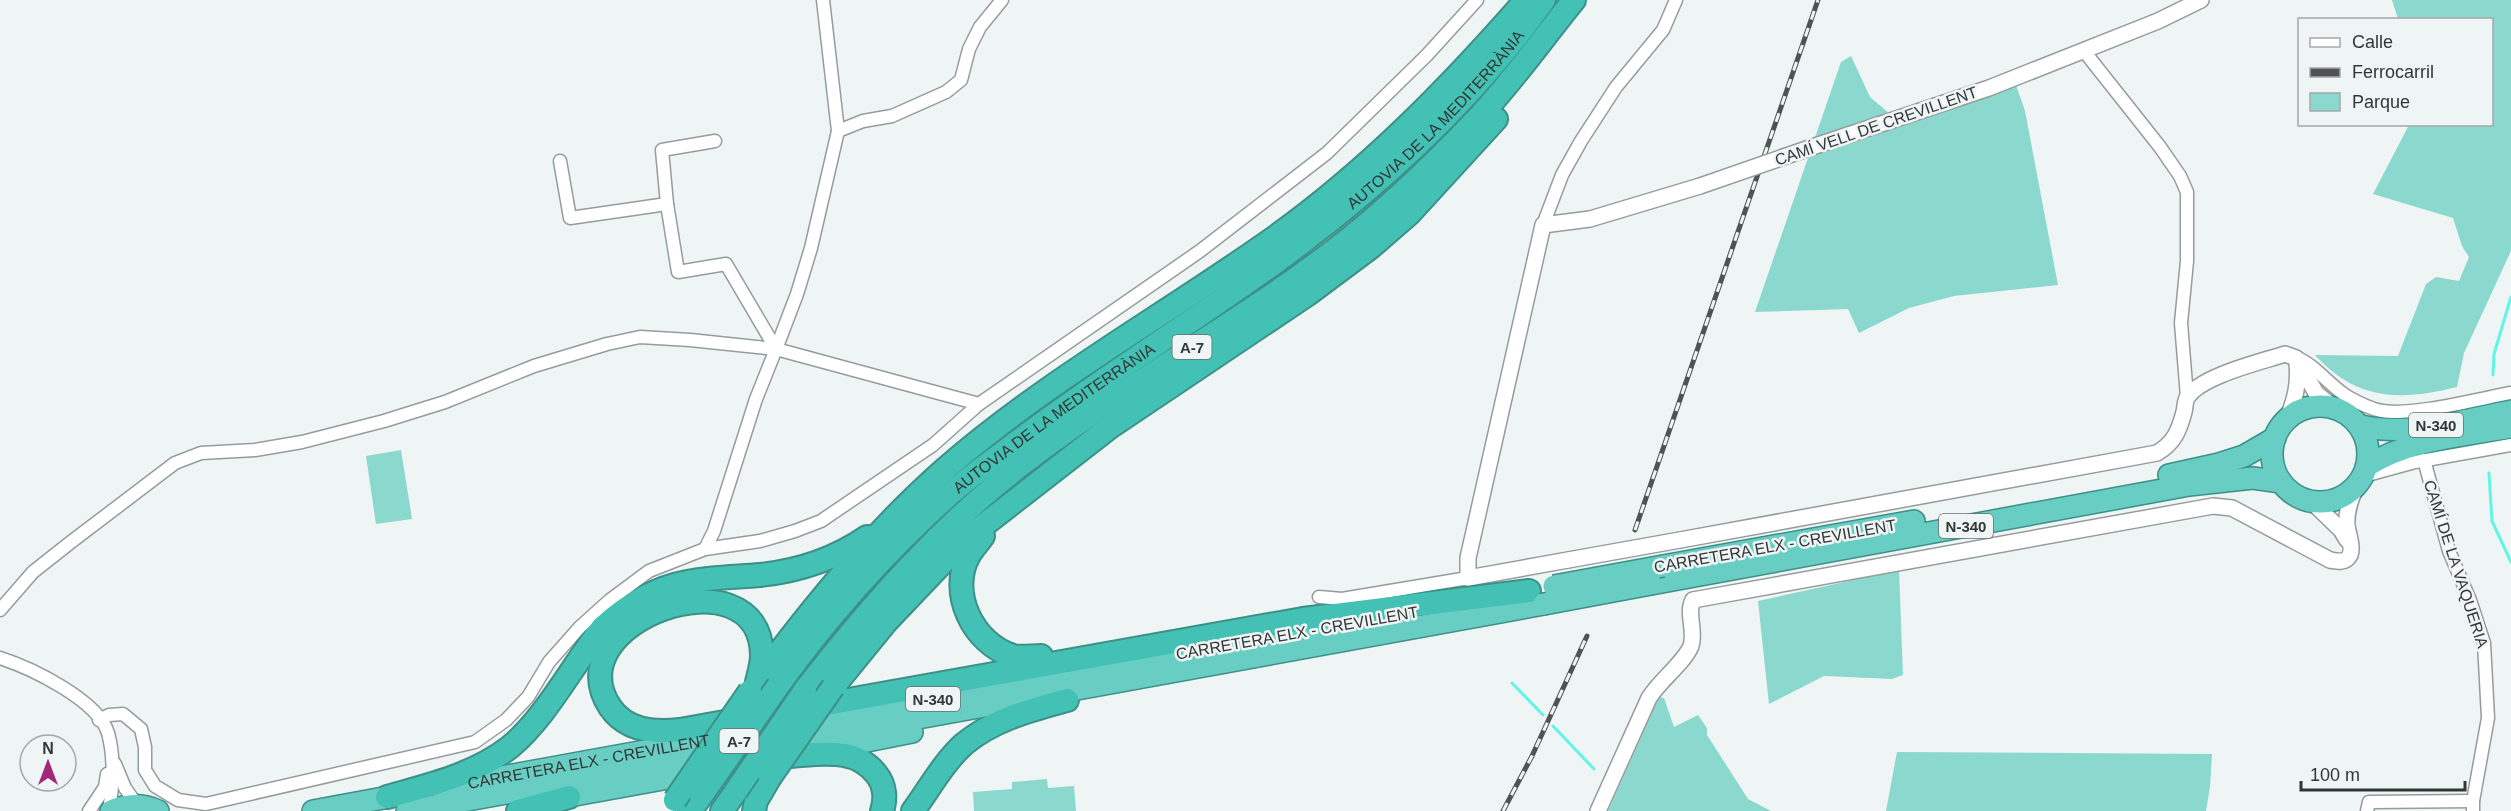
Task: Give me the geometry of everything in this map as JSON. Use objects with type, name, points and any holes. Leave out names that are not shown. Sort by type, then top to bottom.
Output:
[{"type":"highway","points":[[683,805],[761,687],[837,580],[889,523],[945,470],[1035,397],[1275,237],[1374,159],[1467,67],[1526,0]]},
{"type":"highway","name":"AUTOVIA DE LA MEDITERRÀNIA","points":[[761,687],[804,650],[884,556],[952,491],[1071,401],[1272,264],[1365,191],[1464,99],[1544,0]]},
{"type":"highway","points":[[754,811],[756,801],[770,777],[833,687],[886,622],[962,542],[1110,427],[1308,294],[1371,247],[1461,159],[1500,115],[1548,46],[1575,0]]},
{"type":"highway","name":"AUTOVIA DE LA MEDITERRÀNIA","points":[[722,811],[805,690],[868,613],[944,530],[1028,459],[1116,395],[1278,291],[1338,248],[1385,207],[1476,120],[1575,0]]},
{"type":"highway","points":[[2288,417],[2300,410],[2319,405],[2333,407]]},
{"type":"highway","name":"N-340","points":[[2333,407],[2349,414],[2361,426],[2379,430],[2400,430],[2511,411]]},
{"type":"highway","name":"N-340","points":[[2288,417],[2275,438],[2272,463],[2286,489],[2311,501],[2334,501],[2387,454],[2407,447],[2511,427]]},
{"type":"highway","points":[[2361,426],[2367,440],[2369,459],[2362,477]]},
{"type":"highway","name":"CARRETERA ELX - CREVILLENT","points":[[407,811],[898,720],[1295,650],[1663,567],[2188,471],[2244,456],[2275,438]]},
{"type":"highway","name":"CARRETERA ELX - CREVILLENT","points":[[312,811],[1542,594],[1651,584],[2189,485],[2253,478],[2281,482]]},
{"type":"highway","points":[[1005,507],[968,556],[961,583],[964,608],[977,631],[994,647],[1015,657],[1058,656],[1179,640]]},
{"type":"highway","points":[[387,797],[457,775],[492,758],[510,746],[530,726],[603,627],[618,613],[639,601],[663,589],[686,582],[797,568],[832,557],[858,544],[889,523]]},
{"type":"highway","points":[[761,687],[762,656],[752,622],[741,612],[718,603],[695,602],[668,606],[642,618],[623,632],[609,648],[602,667],[602,687],[606,701],[617,717],[635,727],[655,733],[1303,619],[1542,594]]},
{"type":"highway","points":[[476,811],[569,797],[788,756],[1067,700],[1295,650]]},
{"type":"highway","points":[[913,811],[963,745],[984,729],[1016,714],[1067,700]]},
{"type":"highway","points":[[788,756],[829,753],[846,754],[859,759],[872,767],[881,779],[885,792],[882,811]]},
{"type":"highway","points":[[518,811],[569,797]]},
{"type":"highway","points":[[110,811],[136,804],[158,811]]},
{"type":"street","points":[[705,549],[714,531],[756,399],[797,294],[811,248],[838,131],[823,0]]},
{"type":"street","points":[[838,131],[863,121],[892,116],[946,92],[961,80],[969,48],[980,27],[1002,0]]},
{"type":"street","points":[[99,720],[109,715],[123,714],[141,729],[146,747],[146,770],[155,786],[178,800],[206,804],[475,742],[506,720],[528,697],[549,662],[580,627],[610,600],[649,571],[705,549],[760,541],[795,531],[821,520],[933,445],[979,404],[1200,251],[1327,153],[1427,55],[1477,0]]},
{"type":"street","points":[[1468,578],[1468,558],[1543,225],[1562,175],[1581,141],[1616,87],[1664,30],[1676,0]]},
{"type":"street","name":"CAMÍ VELL DE CREVILLENT","points":[[1543,225],[1590,219],[1700,186],[1989,88],[2157,21],[2201,0]]},
{"type":"street","points":[[1320,597],[1342,599],[1468,578],[2157,453],[2169,446],[2179,431],[2187,398],[2181,323],[2187,261],[2187,192],[2180,176],[2160,147],[2084,51]]},
{"type":"street","points":[[715,141],[662,150],[667,204],[678,272],[726,264],[776,349]]},
{"type":"street","points":[[560,161],[570,218],[667,204]]},
{"type":"street","points":[[0,610],[33,572],[175,463],[201,453],[255,450],[312,440],[445,402],[534,366],[607,344],[640,337],[776,349],[979,404]]},
{"type":"street","points":[[2187,398],[2218,375],[2285,354],[2304,360],[2328,383],[2347,396],[2365,406],[2384,412],[2411,411],[2511,393]]},
{"type":"street","points":[[2296,358],[2316,393],[2333,407]]},
{"type":"street","points":[[2288,417],[2296,398],[2298,380],[2296,358]]},
{"type":"street","points":[[1598,811],[1649,698],[1660,681],[1690,649],[1693,633],[1690,605],[1693,600],[2213,506],[2232,508],[2330,560],[2340,562],[2348,558],[2351,546],[2347,525],[2348,506],[2362,477],[2424,460],[2511,445]]},
{"type":"street","name":"CAMÍ DE LA VAQUERIA","points":[[2424,460],[2449,551],[2470,600],[2484,643],[2488,718],[2473,806]]},
{"type":"street","points":[[2311,501],[2341,530],[2351,546]]},
{"type":"street","points":[[1603,811],[1657,693],[1686,663],[1695,647],[1698,638],[1696,604],[1702,597]]},
{"type":"street","points":[[0,658],[47,678],[85,702],[107,731],[113,785],[110,811]]},
{"type":"street","points":[[111,755],[124,788],[136,804]]},
{"type":"street","points":[[89,811],[105,787],[111,755]]},
{"type":"street","points":[[2367,811],[2369,802],[2473,806]]},
{"type":"green space","points":[[2392,0],[2511,0],[2511,251],[2464,353],[2457,387],[2436,392],[2398,395],[2380,394],[2363,389],[2331,370],[2315,355],[2398,356],[2426,284],[2436,277],[2459,281],[2469,257],[2462,246],[2453,218],[2373,194],[2408,126],[2493,126],[2493,18],[2398,18]]},
{"type":"green space","points":[[1851,56],[1870,97],[1890,114],[2009,73],[2015,82],[2025,111],[2058,285],[1954,296],[1909,308],[1859,333],[1848,309],[1755,312],[1841,62]]},
{"type":"green space","points":[[401,450],[412,519],[376,524],[366,456]]},
{"type":"green space","points":[[1899,570],[1903,675],[1892,679],[1824,676],[1769,704],[1758,601]]},
{"type":"green space","points":[[1659,697],[1664,698],[1674,727],[1698,715],[1707,728],[1707,735],[1748,799],[1771,811],[1608,811]]},
{"type":"green space","points":[[1897,752],[2212,754],[2206,811],[1886,811]]},
{"type":"green space","points":[[1047,779],[1048,788],[1074,786],[1076,811],[974,811],[973,792],[1012,789],[1012,782]]},
{"type":"waterway","points":[[2493,375],[2494,354],[2511,297]]},
{"type":"waterway","points":[[2489,473],[2492,521],[2511,562]]},
{"type":"waterway","points":[[1512,683],[1543,715]]},
{"type":"waterway","points":[[1553,726],[1594,769]]},
{"type":"railway","points":[[1635,530],[1818,0]]},
{"type":"railway","points":[[1503,811],[1532,756],[1587,636]]}]
